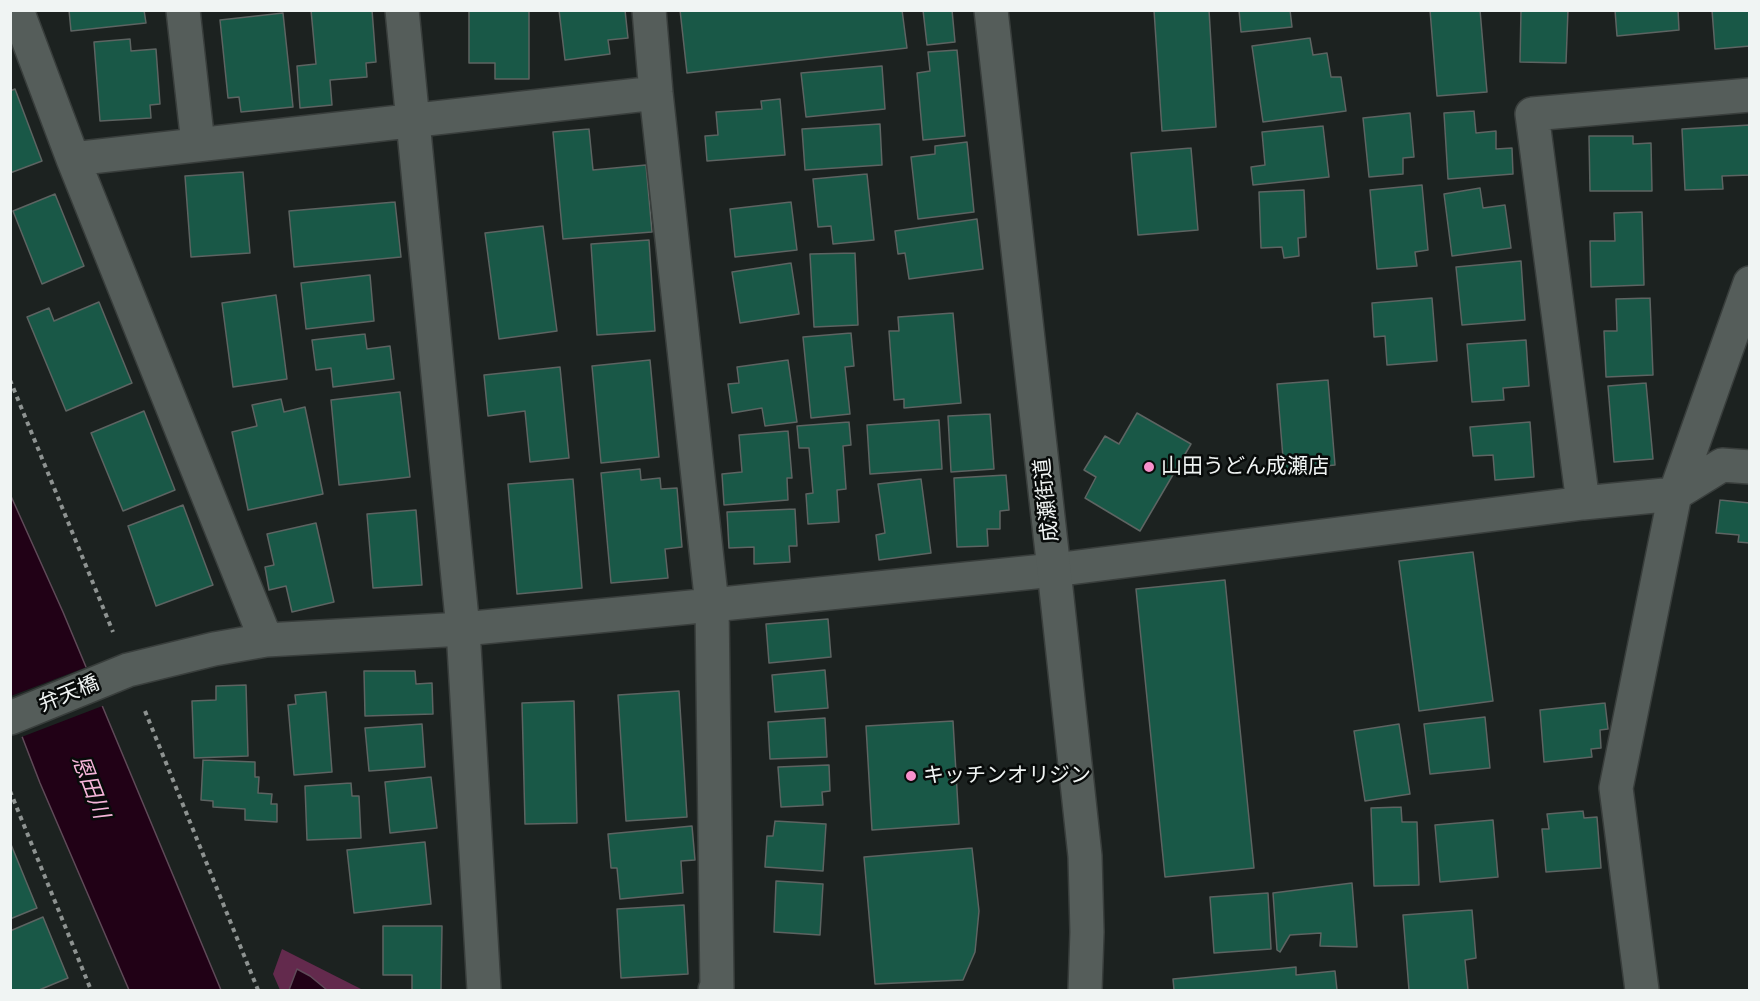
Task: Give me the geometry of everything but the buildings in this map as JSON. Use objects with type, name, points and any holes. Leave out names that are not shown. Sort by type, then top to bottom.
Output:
[{"type":"street","points":[[17,10],[73,159],[266,640]]},
{"type":"street","points":[[183,10],[198,144]]},
{"type":"street","points":[[402,10],[463,629],[484,990]]},
{"type":"street","points":[[649,10],[712,605],[717,988],[715,990]]},
{"type":"street","name":"成瀬街道","points":[[991,10],[1085,856],[1085,990]]},
{"type":"street","points":[[73,159],[656,93]]},
{"type":"street","points":[[1583,503],[1532,114],[1749,95]]},
{"type":"street","points":[[1642,990],[1616,788],[1675,494],[1749,283]]},
{"type":"street","points":[[1675,494],[1722,465],[1749,466]]},
{"type":"street","name":"弁天橋","points":[[10,718],[128,670],[214,649],[266,640],[463,629],[1054,570],[1583,503],[1675,494]]},
{"type":"path","points":[[10,791],[91,990]]},
{"type":"shaded area","points":[[282,949],[363,990],[280,990],[273,974]]},
{"type":"water","name":"恩田川","points":[[10,494],[63,612],[221,990],[129,990],[40,783],[11,708]]},
{"type":"water","points":[[297,969],[310,976],[327,990],[289,990]]},
{"type":"pier","points":[[89,666],[105,705],[19,738],[10,716],[11,696]]},
{"type":"place","name":"山田うどん成瀬店","points":[[1149,467]]},
{"type":"place","name":"キッチンオリジン","points":[[911,776]]}]
